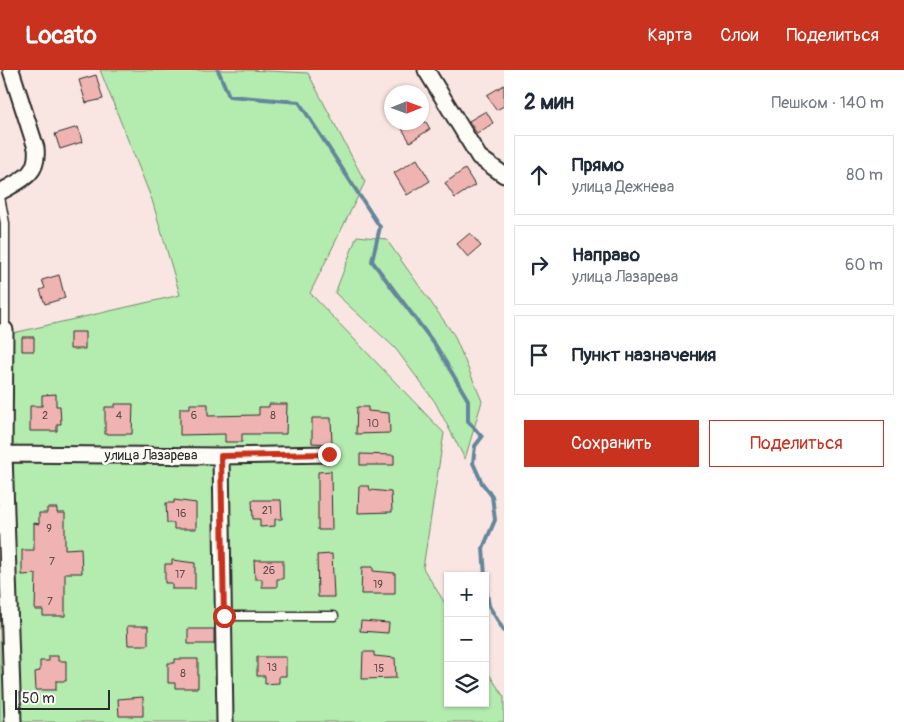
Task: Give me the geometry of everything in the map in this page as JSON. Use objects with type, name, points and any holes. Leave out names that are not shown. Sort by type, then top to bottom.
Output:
[{"type":"street","points":[[0,192],[30,174],[38,161],[36,148],[11,70]]},
{"type":"street","points":[[426,70],[479,157],[504,175]]},
{"type":"street","points":[[6,330],[4,454],[13,722]]},
{"type":"street","name":"улица Лазарева","points":[[4,454],[221,456],[329,454]]},
{"type":"street","points":[[221,456],[225,722]]},
{"type":"lane","points":[[0,197],[5,223],[6,330]]},
{"type":"lane","points":[[224,616],[334,616]]},
{"type":"green space","points":[[100,70],[248,70],[308,73],[365,182],[310,293],[444,433],[423,568],[444,602],[444,707],[489,707],[489,674],[504,697],[504,722],[0,722],[0,336],[180,295],[152,200]]},
{"type":"green space","points":[[357,236],[386,239],[454,335],[482,401],[465,459],[435,402],[395,348],[335,293]]},
{"type":"building","points":[[96,75],[103,99],[86,103],[79,80]]},
{"type":"building","points":[[504,85],[504,106],[496,110],[487,95]]},
{"type":"building","points":[[486,111],[493,123],[477,134],[469,121]]},
{"type":"building","points":[[78,127],[82,142],[60,149],[55,134]]},
{"type":"building","points":[[403,130],[428,130],[410,142]]},
{"type":"building","points":[[417,159],[430,181],[407,195],[394,173]]},
{"type":"building","points":[[465,169],[475,185],[455,198],[445,183]]},
{"type":"building","points":[[470,233],[481,246],[468,257],[457,244]]},
{"type":"building","points":[[59,275],[65,298],[45,304],[40,290],[45,288],[42,280]]},
{"type":"building","points":[[70,332],[85,332],[85,349],[70,349]]},
{"type":"building","points":[[22,337],[34,337],[34,351],[22,351]]},
{"type":"building","points":[[56,394],[56,406],[60,406],[61,424],[57,424],[57,431],[30,431],[30,406],[42,406],[42,395]]},
{"type":"building","points":[[115,404],[133,404],[132,434],[105,434],[105,407],[115,407]]},
{"type":"building","points":[[190,404],[208,404],[208,416],[259,415],[259,407],[269,407],[269,404],[287,404],[286,434],[242,434],[242,442],[225,442],[225,434],[180,435],[180,408],[190,408]]},
{"type":"building","points":[[357,407],[368,407],[368,411],[389,413],[390,433],[356,434]]},
{"type":"building","points":[[312,418],[331,418],[332,444],[312,443]]},
{"type":"building","points":[[360,454],[394,455],[394,465],[360,465]]},
{"type":"building","points":[[331,471],[332,530],[318,530],[318,472]]},
{"type":"building","points":[[359,486],[369,486],[370,490],[391,492],[392,512],[358,513]]},
{"type":"building","points":[[174,500],[196,503],[196,529],[174,529],[174,523],[167,523],[166,503],[174,503]]},
{"type":"building","points":[[252,500],[281,500],[282,519],[275,519],[275,526],[260,527],[260,519],[253,519]]},
{"type":"building","points":[[47,508],[57,508],[57,513],[65,513],[65,549],[81,548],[82,573],[65,573],[65,616],[43,616],[43,610],[35,610],[36,574],[22,575],[22,550],[34,550],[34,523],[39,524],[39,513],[47,513]]},
{"type":"building","points":[[332,554],[334,597],[318,597],[317,555]]},
{"type":"building","points":[[172,560],[195,563],[195,589],[172,589],[172,583],[165,583],[165,564],[172,564]]},
{"type":"building","points":[[254,560],[283,560],[283,579],[277,579],[277,587],[262,587],[262,579],[255,579]]},
{"type":"building","points":[[362,567],[373,567],[373,571],[395,573],[395,594],[361,594]]},
{"type":"building","points":[[361,621],[389,623],[388,633],[360,631]]},
{"type":"building","points":[[127,626],[148,626],[148,645],[128,645]]},
{"type":"building","points":[[188,629],[214,629],[214,644],[188,644]]},
{"type":"building","points":[[363,652],[374,652],[374,656],[395,658],[396,678],[362,679]]},
{"type":"building","points":[[49,656],[58,656],[58,661],[66,661],[66,681],[56,681],[56,690],[36,690],[35,672],[40,671],[40,661],[49,661]]},
{"type":"building","points":[[257,657],[286,657],[286,676],[279,676],[279,683],[265,684],[265,676],[257,676]]},
{"type":"building","points":[[175,659],[198,659],[198,688],[175,688],[175,683],[168,683],[168,663],[175,663]]},
{"type":"building","points":[[143,697],[143,716],[119,716],[118,699]]},
{"type":"waterway","points":[[218,70],[229,96],[299,102],[380,227],[372,261],[436,346],[468,400],[468,421],[482,437],[475,446],[473,463],[482,483],[492,496],[495,520],[483,548],[485,572]]},
{"type":"waterway","points":[[489,606],[504,631]]},
{"type":"route","points":[[224,616],[221,456],[329,454]]}]
